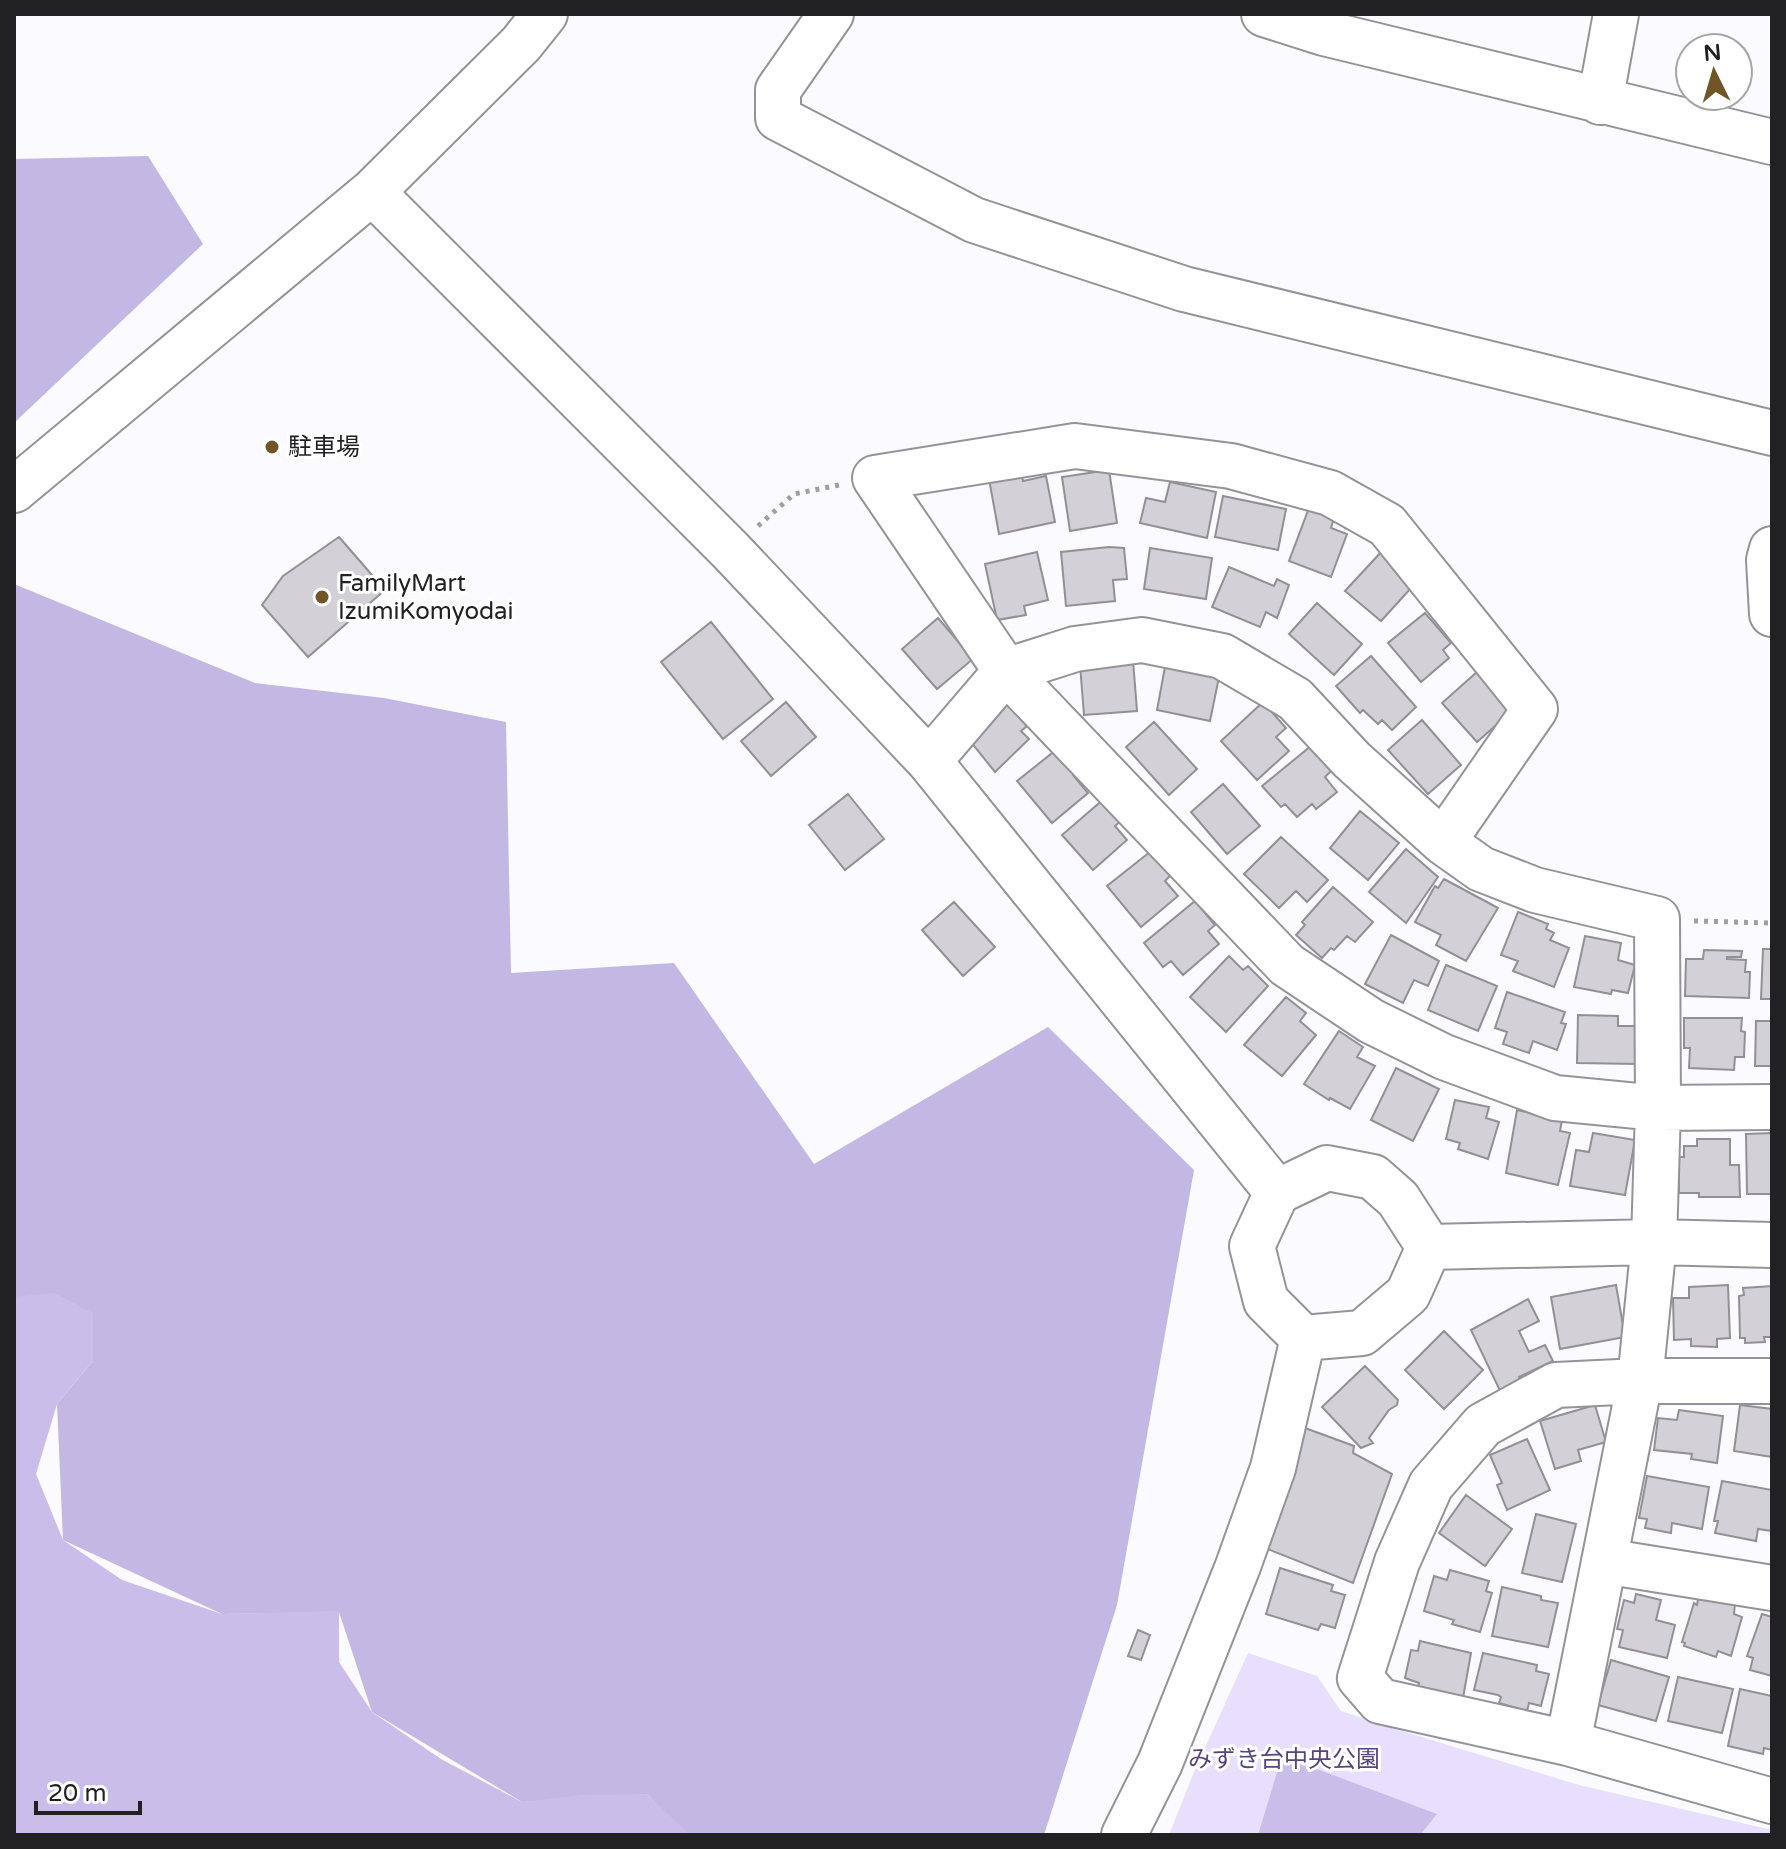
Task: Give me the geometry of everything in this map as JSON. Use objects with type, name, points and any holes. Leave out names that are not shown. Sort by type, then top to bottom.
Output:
[{"type":"street","points":[[14,490],[372,192],[521,44],[545,14]]},
{"type":"street","points":[[831,14],[778,90],[778,118],[974,220],[1184,289],[1772,433]]},
{"type":"street","points":[[1264,14],[1326,23],[1600,102],[1772,142]]},
{"type":"street","points":[[1600,102],[1616,14]]},
{"type":"street","points":[[372,192],[731,551],[929,761],[1277,1192]]},
{"type":"street","points":[[1443,842],[1535,709],[1387,525],[1330,493],[1231,466],[1075,446],[875,478],[1006,671],[1287,965],[1359,1013],[1444,1057],[1555,1098],[1658,1108],[1772,1107]]},
{"type":"street","points":[[1772,549],[1769,560],[1772,614]]},
{"type":"street","points":[[929,761],[1006,671],[1075,649],[1142,640],[1222,656],[1295,699],[1352,760],[1443,842],[1481,869],[1535,890],[1657,919],[1658,1108],[1654,1242],[1640,1381],[1568,1743]]},
{"type":"street","points":[[1327,1168],[1373,1177],[1398,1199],[1429,1247],[1408,1294],[1362,1333],[1303,1338],[1266,1301],[1252,1246],[1277,1192],[1327,1168]]},
{"type":"street","points":[[1429,1247],[1654,1242],[1772,1245]]},
{"type":"street","points":[[1124,1835],[1160,1763],[1238,1566],[1273,1468],[1303,1338]]},
{"type":"street","points":[[1772,1381],[1640,1381],[1556,1385],[1483,1425],[1431,1485],[1397,1562],[1360,1678],[1380,1701],[1568,1743],[1772,1801]]},
{"type":"street","points":[[1604,1561],[1772,1588]]},
{"type":"path","points":[[731,551],[794,494],[875,478]]},
{"type":"path","points":[[1657,919],[1772,923]]},
{"type":"green space","name":"みずき台中央公園","points":[[1248,1653],[1317,1676],[1341,1711],[1579,1785],[1772,1830],[1772,1835],[1169,1835]]},
{"type":"shaded area","points":[[148,156],[203,244],[14,423],[14,159]]},
{"type":"shaded area","points":[[14,584],[255,683],[384,698],[506,722],[511,973],[674,963],[814,1164],[1048,1027],[1194,1170],[1117,1605],[1044,1835],[688,1835],[647,1794],[522,1802],[372,1712],[339,1612],[222,1614],[63,1540],[57,1404],[93,1361],[14,1301]]},
{"type":"shaded area","points":[[54,1293],[93,1313],[93,1361],[57,1404],[36,1474],[63,1540],[122,1580],[222,1614],[339,1611],[339,1662],[372,1712],[441,1759],[522,1802],[582,1795],[647,1794],[688,1833],[14,1835],[14,1297]]},
{"type":"shaded area","points":[[1282,1756],[1437,1814],[1420,1835],[1258,1835]]},
{"type":"building","points":[[1109,470],[1117,523],[1070,531],[1062,477]]},
{"type":"building","points":[[1021,473],[1023,481],[1046,476],[1055,522],[999,534],[989,479]]},
{"type":"building","points":[[1170,482],[1216,492],[1207,538],[1140,523],[1146,498],[1165,502]]},
{"type":"building","points":[[1223,496],[1286,509],[1278,550],[1215,537]]},
{"type":"building","points":[[1309,508],[1334,518],[1331,528],[1347,534],[1331,577],[1289,561]]},
{"type":"building","name":"FamilyMart IzumiKomyodai","points":[[339,537],[385,590],[308,657],[262,605],[283,576]]},
{"type":"building","points":[[1124,548],[1127,579],[1113,580],[1115,601],[1066,606],[1061,552]]},
{"type":"building","points":[[1150,548],[1212,558],[1206,599],[1144,589]]},
{"type":"building","points":[[1383,550],[1402,567],[1397,573],[1412,587],[1381,621],[1345,591]]},
{"type":"building","points":[[1037,552],[1048,600],[1024,606],[1026,615],[997,620],[985,564]]},
{"type":"building","points":[[1229,567],[1274,586],[1277,579],[1289,585],[1277,618],[1266,612],[1260,627],[1212,607]]},
{"type":"building","points":[[1317,603],[1362,644],[1334,675],[1289,634]]},
{"type":"building","points":[[1425,613],[1451,643],[1443,650],[1449,658],[1421,682],[1388,643]]},
{"type":"building","points":[[938,618],[973,659],[937,689],[902,649]]},
{"type":"building","points":[[711,622],[773,699],[723,739],[661,662]]},
{"type":"building","points":[[1371,656],[1416,707],[1392,730],[1382,720],[1378,724],[1363,710],[1360,713],[1336,686]]},
{"type":"building","points":[[1133,660],[1137,711],[1084,715],[1080,665]]},
{"type":"building","points":[[1165,667],[1219,677],[1210,721],[1157,710]]},
{"type":"building","points":[[1477,672],[1512,711],[1477,742],[1442,703]]},
{"type":"building","points":[[786,702],[816,737],[771,776],[741,741]]},
{"type":"building","points":[[1263,702],[1286,728],[1276,737],[1289,751],[1257,780],[1221,741]]},
{"type":"building","points":[[1009,703],[1027,726],[1021,731],[1029,739],[995,772],[966,736]]},
{"type":"building","points":[[1422,720],[1461,765],[1428,794],[1388,750]]},
{"type":"building","points":[[1154,722],[1197,769],[1169,795],[1126,747]]},
{"type":"building","points":[[1061,746],[1080,769],[1073,775],[1088,793],[1052,823],[1017,781]]},
{"type":"building","points":[[1311,746],[1331,771],[1325,777],[1337,792],[1316,809],[1312,804],[1297,817],[1285,804],[1281,807],[1262,786]]},
{"type":"building","points":[[1223,784],[1260,826],[1227,854],[1191,812]]},
{"type":"building","points":[[848,794],[884,839],[845,870],[809,825]]},
{"type":"building","points":[[1105,798],[1123,819],[1115,826],[1127,840],[1093,870],[1062,835]]},
{"type":"building","points":[[1360,811],[1399,843],[1368,880],[1330,848]]},
{"type":"building","points":[[1281,837],[1328,880],[1307,902],[1296,891],[1279,908],[1244,874]]},
{"type":"building","points":[[1406,849],[1438,877],[1406,923],[1369,892]]},
{"type":"building","points":[[1151,851],[1172,874],[1165,881],[1178,896],[1141,927],[1107,886]]},
{"type":"building","points":[[1444,879],[1498,908],[1466,961],[1436,945],[1441,935],[1415,922],[1435,886],[1438,888]]},
{"type":"building","points":[[1333,887],[1373,922],[1355,942],[1347,936],[1322,958],[1296,935],[1305,925],[1302,922]]},
{"type":"building","points":[[1195,901],[1215,925],[1208,931],[1219,944],[1183,975],[1171,961],[1163,967],[1144,943]]},
{"type":"building","points":[[954,902],[995,947],[963,976],[922,930]]},
{"type":"building","points":[[1518,912],[1548,924],[1546,929],[1554,933],[1550,940],[1569,948],[1554,987],[1513,971],[1518,961],[1501,955]]},
{"type":"building","points":[[1391,935],[1439,961],[1428,986],[1414,980],[1403,1003],[1365,984]]},
{"type":"building","points":[[1585,936],[1621,943],[1618,960],[1635,965],[1628,993],[1612,990],[1611,994],[1574,987]]},
{"type":"building","points":[[1763,949],[1772,949],[1772,999],[1761,999]]},
{"type":"building","points":[[1704,950],[1742,951],[1741,957],[1727,959],[1746,960],[1745,972],[1750,972],[1749,998],[1685,996],[1686,959],[1703,959]]},
{"type":"building","points":[[1229,956],[1243,970],[1248,966],[1268,986],[1226,1032],[1190,997]]},
{"type":"building","points":[[1446,965],[1497,986],[1478,1031],[1428,1010]]},
{"type":"building","points":[[1507,992],[1565,1012],[1561,1023],[1566,1024],[1557,1050],[1533,1041],[1529,1053],[1503,1044],[1507,1032],[1495,1028]]},
{"type":"building","points":[[1286,997],[1306,1013],[1300,1021],[1316,1035],[1282,1076],[1244,1045]]},
{"type":"building","points":[[1578,1015],[1618,1016],[1618,1026],[1638,1026],[1637,1064],[1577,1063]]},
{"type":"building","points":[[1684,1018],[1742,1018],[1744,1057],[1735,1057],[1734,1070],[1689,1068],[1690,1048],[1684,1048]]},
{"type":"building","points":[[1756,1021],[1772,1021],[1772,1066],[1755,1066]]},
{"type":"building","points":[[1339,1031],[1363,1047],[1357,1057],[1375,1066],[1350,1109],[1304,1084]]},
{"type":"building","points":[[1396,1068],[1439,1089],[1413,1141],[1371,1120]]},
{"type":"building","points":[[1455,1100],[1489,1107],[1486,1118],[1499,1122],[1488,1159],[1458,1149],[1460,1143],[1446,1139]]},
{"type":"building","points":[[1517,1110],[1562,1120],[1560,1131],[1570,1133],[1558,1185],[1506,1173]]},
{"type":"building","points":[[1593,1133],[1635,1140],[1625,1195],[1570,1186],[1576,1150],[1589,1152]]},
{"type":"building","points":[[1772,1133],[1772,1194],[1747,1194],[1746,1134]]},
{"type":"building","points":[[1697,1139],[1730,1139],[1730,1165],[1739,1165],[1740,1197],[1699,1197],[1699,1193],[1679,1193],[1679,1157],[1684,1157],[1684,1146],[1697,1146]]},
{"type":"building","points":[[1616,1285],[1625,1337],[1560,1349],[1551,1297]]},
{"type":"building","points":[[1728,1285],[1730,1338],[1717,1339],[1717,1347],[1691,1346],[1691,1339],[1674,1340],[1673,1298],[1689,1298],[1689,1287]]},
{"type":"building","points":[[1772,1286],[1772,1337],[1764,1337],[1765,1342],[1745,1343],[1745,1338],[1740,1338],[1739,1296],[1744,1295],[1743,1288]]},
{"type":"building","points":[[1528,1299],[1539,1321],[1519,1331],[1529,1352],[1545,1345],[1553,1361],[1519,1377],[1523,1386],[1502,1395],[1471,1330]]},
{"type":"building","points":[[1444,1331],[1483,1370],[1444,1409],[1405,1370]]},
{"type":"building","points":[[1365,1366],[1398,1400],[1369,1438],[1373,1443],[1361,1448],[1322,1407]]},
{"type":"building","points":[[1595,1405],[1606,1442],[1578,1450],[1581,1461],[1555,1469],[1540,1421]]},
{"type":"building","points":[[1740,1405],[1772,1409],[1772,1457],[1734,1451]]},
{"type":"building","points":[[1679,1410],[1723,1416],[1717,1463],[1691,1459],[1692,1454],[1654,1450],[1658,1418],[1677,1420]]},
{"type":"building","points":[[1305,1428],[1354,1446],[1353,1453],[1392,1474],[1353,1583],[1265,1548]]},
{"type":"building","points":[[1527,1439],[1550,1490],[1507,1510],[1497,1485],[1502,1483],[1490,1455]]},
{"type":"building","points":[[1647,1476],[1709,1487],[1702,1529],[1672,1523],[1671,1533],[1645,1528],[1647,1519],[1639,1518]]},
{"type":"building","points":[[1722,1481],[1772,1490],[1772,1531],[1758,1529],[1756,1541],[1715,1533],[1718,1521],[1714,1521]]},
{"type":"building","points":[[1466,1495],[1512,1529],[1485,1566],[1439,1533]]},
{"type":"building","points":[[1536,1514],[1576,1524],[1562,1582],[1522,1573]]},
{"type":"building","points":[[1280,1568],[1333,1585],[1331,1591],[1345,1595],[1335,1628],[1321,1624],[1318,1630],[1266,1614]]},
{"type":"building","points":[[1450,1570],[1489,1581],[1486,1591],[1492,1593],[1480,1632],[1424,1611],[1434,1576],[1447,1580]]},
{"type":"building","points":[[1502,1587],[1558,1603],[1548,1647],[1492,1636]]},
{"type":"building","points":[[1636,1594],[1661,1600],[1656,1620],[1675,1625],[1667,1658],[1619,1647],[1623,1630],[1617,1629],[1624,1600],[1634,1603]]},
{"type":"building","points":[[1698,1599],[1735,1604],[1734,1614],[1742,1617],[1731,1656],[1718,1651],[1716,1657],[1684,1646],[1682,1642]]},
{"type":"building","points":[[1762,1614],[1772,1617],[1772,1676],[1750,1670],[1753,1658],[1747,1656]]},
{"type":"building","points":[[1138,1630],[1150,1635],[1141,1660],[1128,1656]]},
{"type":"building","points":[[1420,1641],[1471,1653],[1463,1698],[1418,1688],[1419,1683],[1405,1678],[1411,1650],[1418,1651]]},
{"type":"building","points":[[1483,1653],[1537,1665],[1536,1671],[1549,1674],[1541,1706],[1529,1703],[1527,1711],[1499,1703],[1501,1697],[1498,1695],[1474,1690]]},
{"type":"building","points":[[1611,1660],[1669,1677],[1656,1721],[1598,1705]]},
{"type":"building","points":[[1678,1677],[1733,1689],[1722,1733],[1668,1721]]},
{"type":"building","points":[[1740,1689],[1772,1696],[1772,1750],[1764,1748],[1763,1754],[1728,1746]]},
{"type":"place","name":"駐車場","points":[[272,447]]},
{"type":"place","name":"FamilyMart IzumiKomyodai","points":[[322,597]]}]
